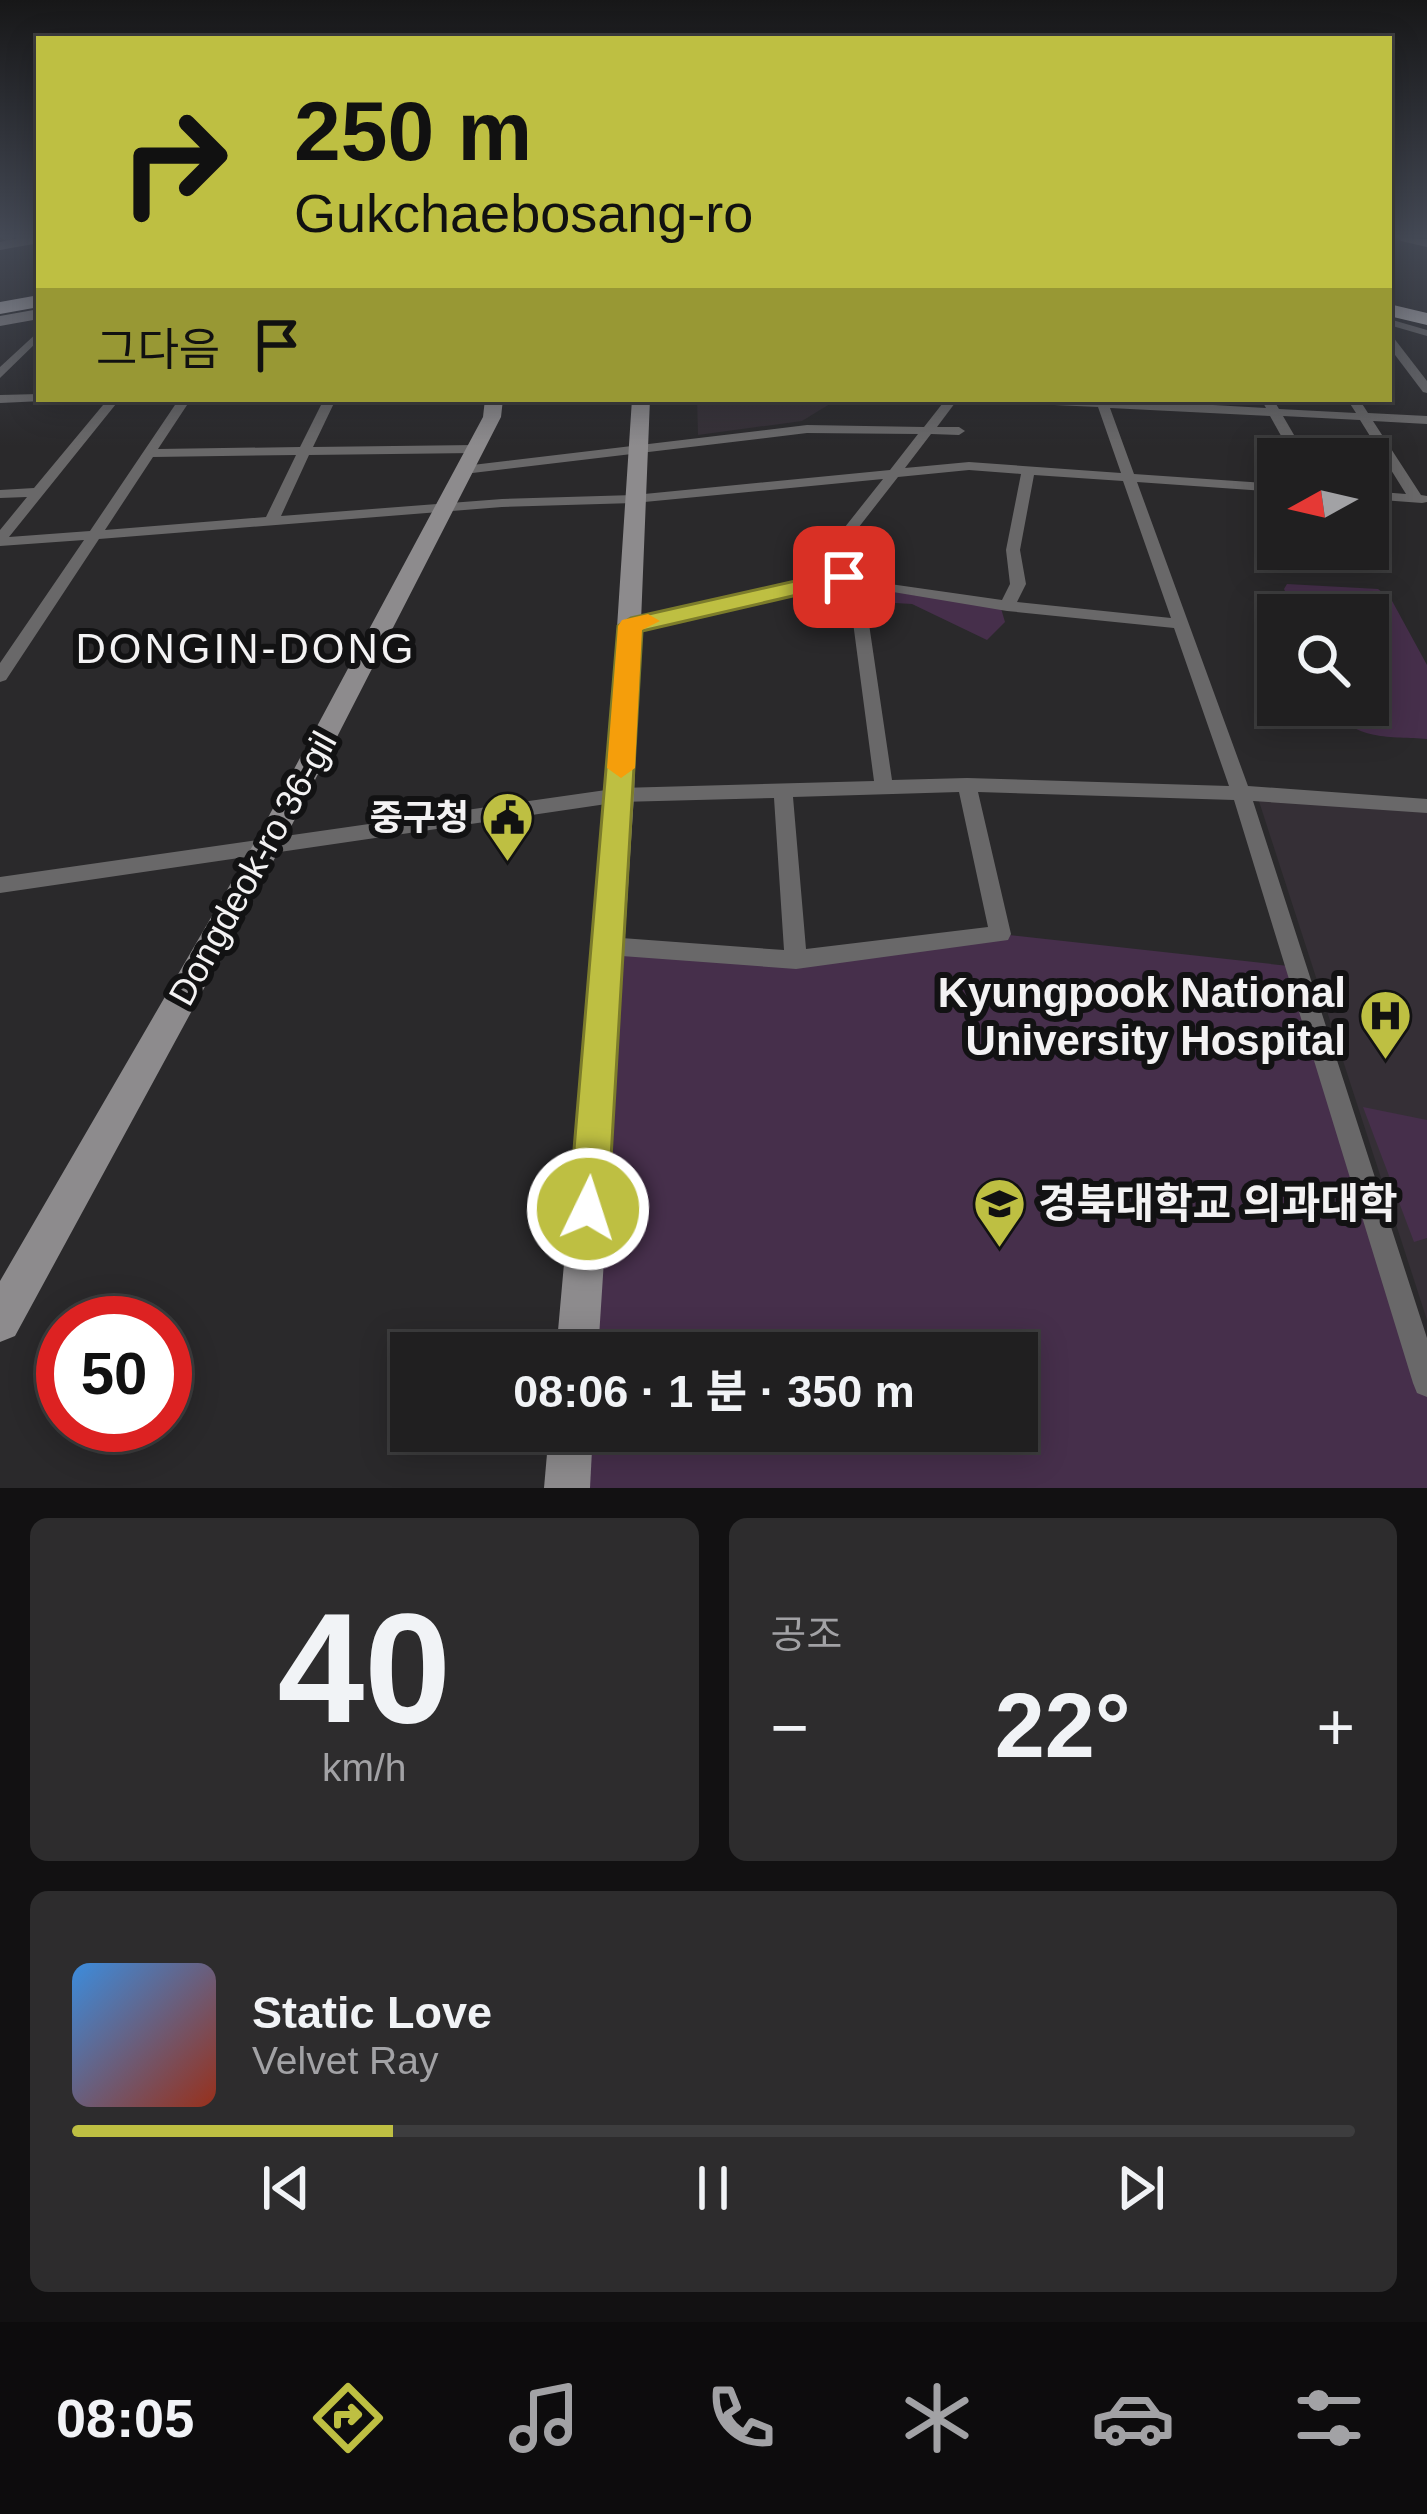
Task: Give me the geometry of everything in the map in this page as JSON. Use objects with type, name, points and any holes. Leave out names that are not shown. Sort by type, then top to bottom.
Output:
[{"type":"highway","points":[[1392,311],[1427,320]]},
{"type":"main road","name":"Dongdeok-ro 36-gil","points":[[0,1321],[11,1283],[266,848],[492,417],[494,402]]},
{"type":"main road","points":[[579,1332],[620,795],[641,402]]},
{"type":"main road","points":[[567,1488],[570,1452]]},
{"type":"street","points":[[1392,323],[1427,335]]},
{"type":"street","points":[[1392,336],[1427,335]]},
{"type":"street","points":[[1392,340],[1427,389]]},
{"type":"street","points":[[0,348],[34,345]]},
{"type":"street","points":[[0,374],[34,345]]},
{"type":"street","points":[[0,399],[36,398]]},
{"type":"street","points":[[0,540],[112,402]]},
{"type":"street","points":[[0,676],[183,402]]},
{"type":"street","points":[[271,521],[329,402]]},
{"type":"street","points":[[884,787],[848,532],[951,402]]},
{"type":"street","points":[[954,402],[969,466]]},
{"type":"street","points":[[1102,402],[1241,793],[1427,1383]]},
{"type":"street","points":[[1144,402],[1271,405],[1427,420]]},
{"type":"street","points":[[1355,402],[1422,499]]},
{"type":"street","points":[[1271,405],[1289,438]]},
{"type":"street","points":[[150,452],[306,451],[469,460],[637,452],[807,429],[959,431]]},
{"type":"street","points":[[0,540],[445,507],[634,499],[969,466],[1257,486]]},
{"type":"street","points":[[1007,606],[1018,584],[1013,550],[1028,470]]},
{"type":"street","points":[[0,494],[38,492]]},
{"type":"street","points":[[1389,497],[1422,499]]},
{"type":"street","points":[[631,626],[844,577],[854,589]]},
{"type":"street","points":[[854,589],[867,583],[1007,606],[1181,624]]},
{"type":"street","points":[[0,885],[620,795],[967,785],[1241,793],[1427,806]]},
{"type":"street","points":[[608,946],[796,960],[1000,934],[967,785]]},
{"type":"street","points":[[783,790],[796,960]]},
{"type":"shaded area","points":[[697,402],[833,402],[802,421],[698,435]]},
{"type":"shaded area","points":[[1287,584],[1378,589],[1384,594],[1286,594]]},
{"type":"shaded area","points":[[888,591],[1000,605],[1005,622],[987,640],[912,604],[878,602]]},
{"type":"shaded area","points":[[1389,597],[1427,665],[1427,739],[1350,726],[1389,726]]},
{"type":"shaded area","name":"Kyungpook National University Hospital","points":[[1255,789],[1427,803],[1427,1320]]},
{"type":"shaded area","name":"경북대학교 의과대학","points":[[1000,934],[1298,967],[1427,1387],[1427,1488],[567,1488],[570,1452],[1038,1452],[1038,1332],[579,1332],[608,946],[796,960]]},
{"type":"shaded area","points":[[1363,1107],[1427,1120],[1427,1238],[1414,1242]]},
{"type":"slow traffic","points":[[621,768],[631,626],[648,621]]},
{"type":"place","name":"중구청","points":[[508,863]]},
{"type":"place","name":"Kyungpook National University Hospital","points":[[1385,1062]]},
{"type":"place","name":"경북대학교 의과대학","points":[[999,1249]]},
{"type":"district","name":"DONGIN-DONG","points":[[246,648]]},
{"type":"route","points":[[588,1209],[631,626],[844,577]]}]
